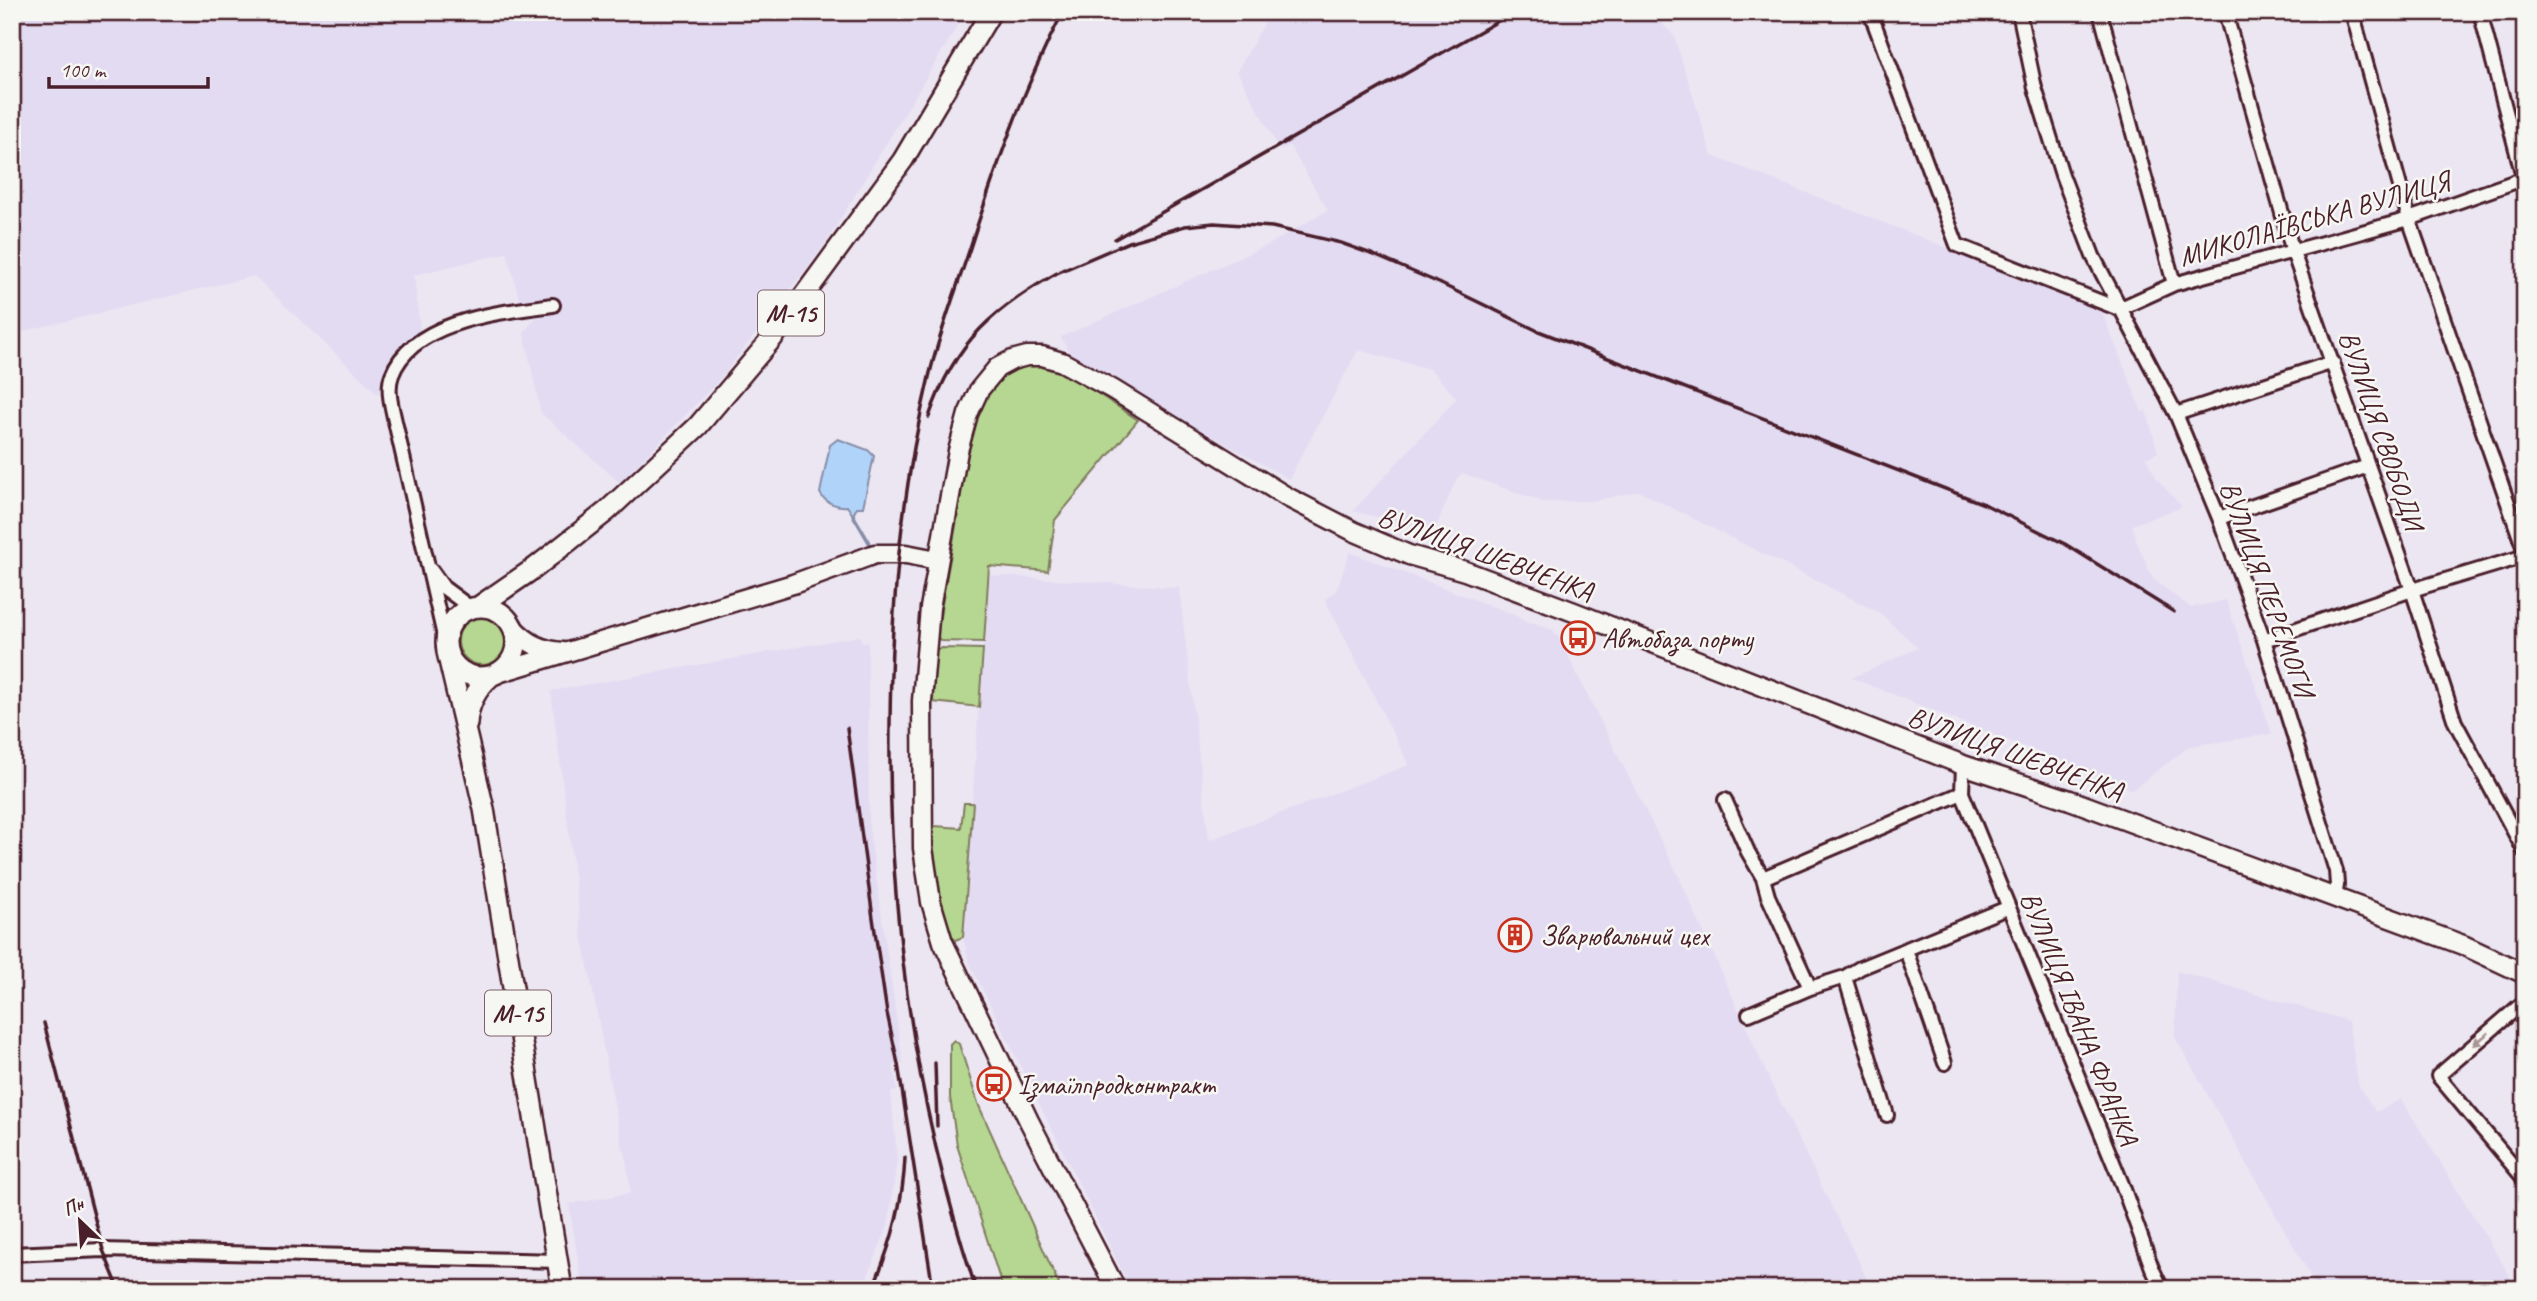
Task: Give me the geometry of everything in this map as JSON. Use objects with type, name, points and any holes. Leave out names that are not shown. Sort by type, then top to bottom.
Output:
[{"type":"highway","name":"М-15","points":[[562,1289],[498,884],[469,739],[446,648],[450,625],[459,614],[536,567],[607,511],[698,426],[775,335],[902,160],[990,12]]},
{"type":"highway","name":"М-15","points":[[469,739],[467,721],[470,704],[479,688],[509,664],[516,651],[513,607],[518,589],[536,567]]},
{"type":"highway","points":[[474,607],[498,611],[513,627]]},
{"type":"highway","points":[[446,648],[454,664],[464,673],[477,677],[494,674]]},
{"type":"main road","name":"ВУЛИЦЯ ШЕВЧЕНКА","points":[[1116,1289],[981,1025],[943,942],[925,872],[922,825],[922,701],[930,608],[958,450],[968,415],[979,390],[997,368],[1027,356],[1042,356],[1062,362],[1112,389],[1287,497],[1353,531],[1409,555],[1465,571],[1963,765],[2070,800],[2463,945],[2524,971]]},
{"type":"main road","points":[[494,674],[793,584],[875,554],[906,554],[937,561]]},
{"type":"main road","points":[[513,627],[535,646],[560,652],[573,651]]},
{"type":"street","points":[[1870,12],[1957,245],[2119,309]]},
{"type":"street","name":"ВУЛИЦЯ ПЕРЕМОГИ","points":[[2019,12],[2035,88],[2062,175],[2092,256],[2176,414],[2219,517],[2264,640],[2336,871],[2335,898]]},
{"type":"street","points":[[2100,12],[2174,284]]},
{"type":"street","name":"ВУЛИЦЯ СВОБОДИ","points":[[2225,12],[2293,252],[2412,590],[2455,722],[2525,852]]},
{"type":"street","points":[[2264,640],[2525,554],[2409,219],[2352,12]]},
{"type":"street","points":[[2480,12],[2524,180]]},
{"type":"street","name":"МИКОЛАЇВСЬКА ВУЛИЦЯ","points":[[2119,309],[2174,284],[2409,219],[2524,180]]},
{"type":"street","points":[[446,648],[394,417],[390,396],[391,376],[410,348],[432,333],[513,310],[554,305]]},
{"type":"street","points":[[2176,414],[2333,362]]},
{"type":"street","points":[[2219,517],[2368,466]]},
{"type":"street","points":[[425,559],[444,587],[474,607]]},
{"type":"street","name":"ВУЛИЦЯ ІВАНА ФРАНКА","points":[[1963,765],[1962,793],[2122,1184],[2162,1289]]},
{"type":"street","points":[[1763,878],[1962,793]]},
{"type":"street","points":[[1725,800],[1763,878],[1768,896],[1810,988]]},
{"type":"street","points":[[1749,1014],[1810,988],[1845,978],[1860,968],[2007,908]]},
{"type":"street","points":[[1906,950],[1945,1063]]},
{"type":"street","points":[[1845,978],[1887,1115]]},
{"type":"street","points":[[2525,1002],[2438,1076],[2525,1180]]},
{"type":"street","points":[[12,1254],[103,1250],[558,1261]]},
{"type":"shaded area","points":[[12,12],[966,12],[824,246],[720,379],[620,483],[541,413],[524,333],[547,302],[520,301],[507,253],[414,275],[420,332],[396,355],[384,375],[378,394],[254,276],[12,334]]},
{"type":"shaded area","points":[[1271,12],[1651,12],[1674,36],[1712,156],[2100,307],[2142,412],[2146,410],[2158,452],[2146,458],[2157,479],[2182,507],[2132,525],[2137,543],[2153,579],[2191,608],[2226,600],[2272,734],[2190,746],[2132,790],[1852,678],[1918,648],[1880,613],[1639,491],[1593,501],[1543,502],[1462,473],[1457,478],[1434,531],[1353,511],[1457,398],[1430,369],[1358,350],[1289,479],[1083,365],[1069,352],[1061,337],[1270,244],[1328,210],[1289,145],[1280,150],[1237,71]]},
{"type":"shaded area","points":[[1350,552],[1520,617],[1531,624],[1532,622],[1553,630],[1678,875],[1770,1081],[1872,1289],[1131,1289],[969,962],[963,937],[988,575],[1179,588],[1209,840],[1409,765],[1325,599],[1336,591]]},
{"type":"shaded area","points":[[860,636],[862,642],[868,643],[869,828],[903,1063],[894,1065],[897,1091],[891,1092],[897,1159],[888,1226],[867,1278],[861,1289],[583,1289],[569,1204],[631,1193],[581,929],[551,691]]},
{"type":"shaded area","points":[[2177,971],[2348,1021],[2359,1087],[2376,1112],[2401,1099],[2518,1289],[2318,1289],[2175,1037]]},
{"type":"green space","points":[[1027,362],[1059,368],[1138,420],[1055,520],[1048,571],[989,566],[984,642],[941,641],[937,636],[972,431],[983,400],[992,385],[1003,374]]},
{"type":"green space","points":[[482,617],[499,624],[506,641],[499,658],[482,665],[465,658],[458,641],[465,624]]},
{"type":"green space","points":[[941,648],[983,649],[979,707],[933,702],[935,652]]},
{"type":"green space","points":[[964,803],[973,803],[963,937],[955,940],[948,931],[938,904],[931,829],[935,826],[961,828]]},
{"type":"green space","points":[[954,1040],[959,1044],[979,1106],[1061,1289],[1003,1289],[957,1145],[950,1097],[950,1044]]},
{"type":"water","points":[[838,439],[868,450],[874,456],[863,507],[857,507],[853,515],[847,506],[832,504],[820,493],[830,445]]},
{"type":"waterway","points":[[853,515],[873,549]]},
{"type":"railway","points":[[976,1289],[955,1220],[921,1080],[900,939],[891,796],[890,724],[895,592],[911,463],[937,345],[1011,130],[1035,70],[1063,12]]},
{"type":"railway","points":[[1115,239],[1514,12]]},
{"type":"railway","points":[[1057,273],[1129,242],[1185,226],[1214,223],[1272,227],[1341,243],[1439,283],[1536,330],[1984,504],[2065,544],[2174,612]]},
{"type":"railway","points":[[929,417],[951,367],[980,329],[1017,298],[1064,269]]},
{"type":"railway","points":[[847,728],[887,1013],[898,1064],[933,1289]]},
{"type":"railway","points":[[44,1023],[103,1250],[119,1289]]},
{"type":"railway","points":[[935,1063],[937,1126]]},
{"type":"railway","points":[[872,1289],[895,1225],[905,1158]]},
{"type":"place","name":"Автобаза порту","points":[[1578,638]]},
{"type":"place","name":"Зварювальний цех","points":[[1515,935]]},
{"type":"place","name":"Ізмаїлпродконтракт","points":[[994,1084]]}]
